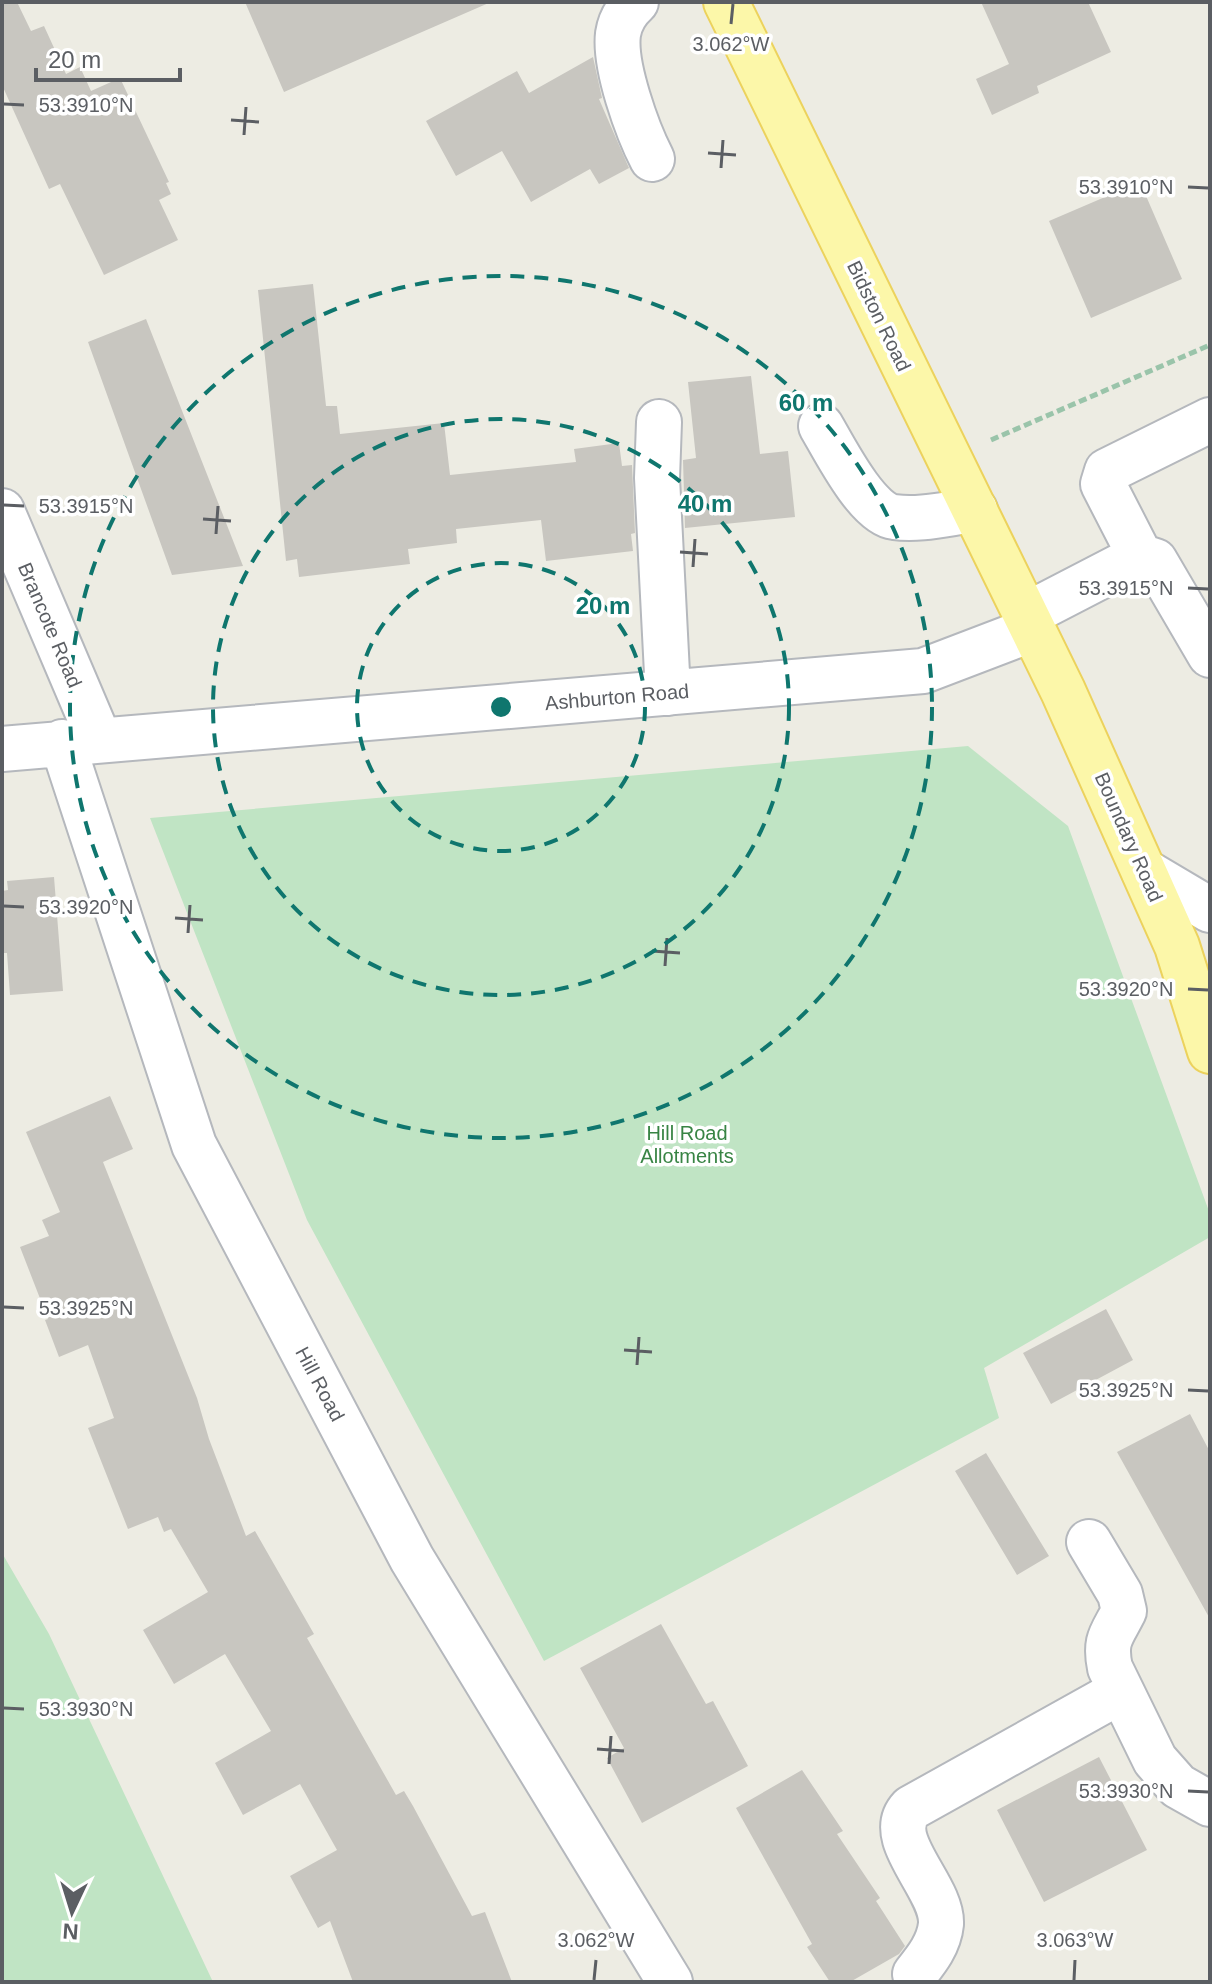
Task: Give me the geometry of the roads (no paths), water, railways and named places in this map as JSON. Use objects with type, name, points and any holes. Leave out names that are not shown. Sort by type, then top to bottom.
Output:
[{"type":"main road","name":"Bidston Road","points":[[726,2],[1030,622]]},
{"type":"main road","name":"Boundary Road","points":[[1030,622],[1177,946],[1210,1051]]},
{"type":"street","points":[[636,2],[627,11],[618,31],[618,59],[642,140],[652,159]]},
{"type":"street","points":[[1210,420],[1107,471],[1103,484],[1140,556],[1155,561],[1210,655]]},
{"type":"street","points":[[659,422],[657,478],[668,693]]},
{"type":"street","points":[[821,426],[849,474],[873,506],[890,517],[919,518],[975,510]]},
{"type":"street","name":"Brancote Road","points":[[2,511],[80,741]]},
{"type":"street","name":"Ashburton Road","points":[[2,749],[923,671],[1030,622],[1140,556]]},
{"type":"street","name":"Hill Road","points":[[80,741],[194,1145],[412,1559],[670,1982]]},
{"type":"street","points":[[1144,871],[1210,910]]},
{"type":"street","points":[[1089,1542],[1120,1594],[1124,1611],[1108,1638],[1110,1668],[1155,1760],[1178,1786],[1210,1804]]},
{"type":"street","points":[[915,1974],[938,1939],[940,1911],[906,1842],[902,1829],[904,1816],[911,1808],[1121,1691]]},
{"type":"park label","name":"Hill Road Allotments","points":[[687,1144]]}]
